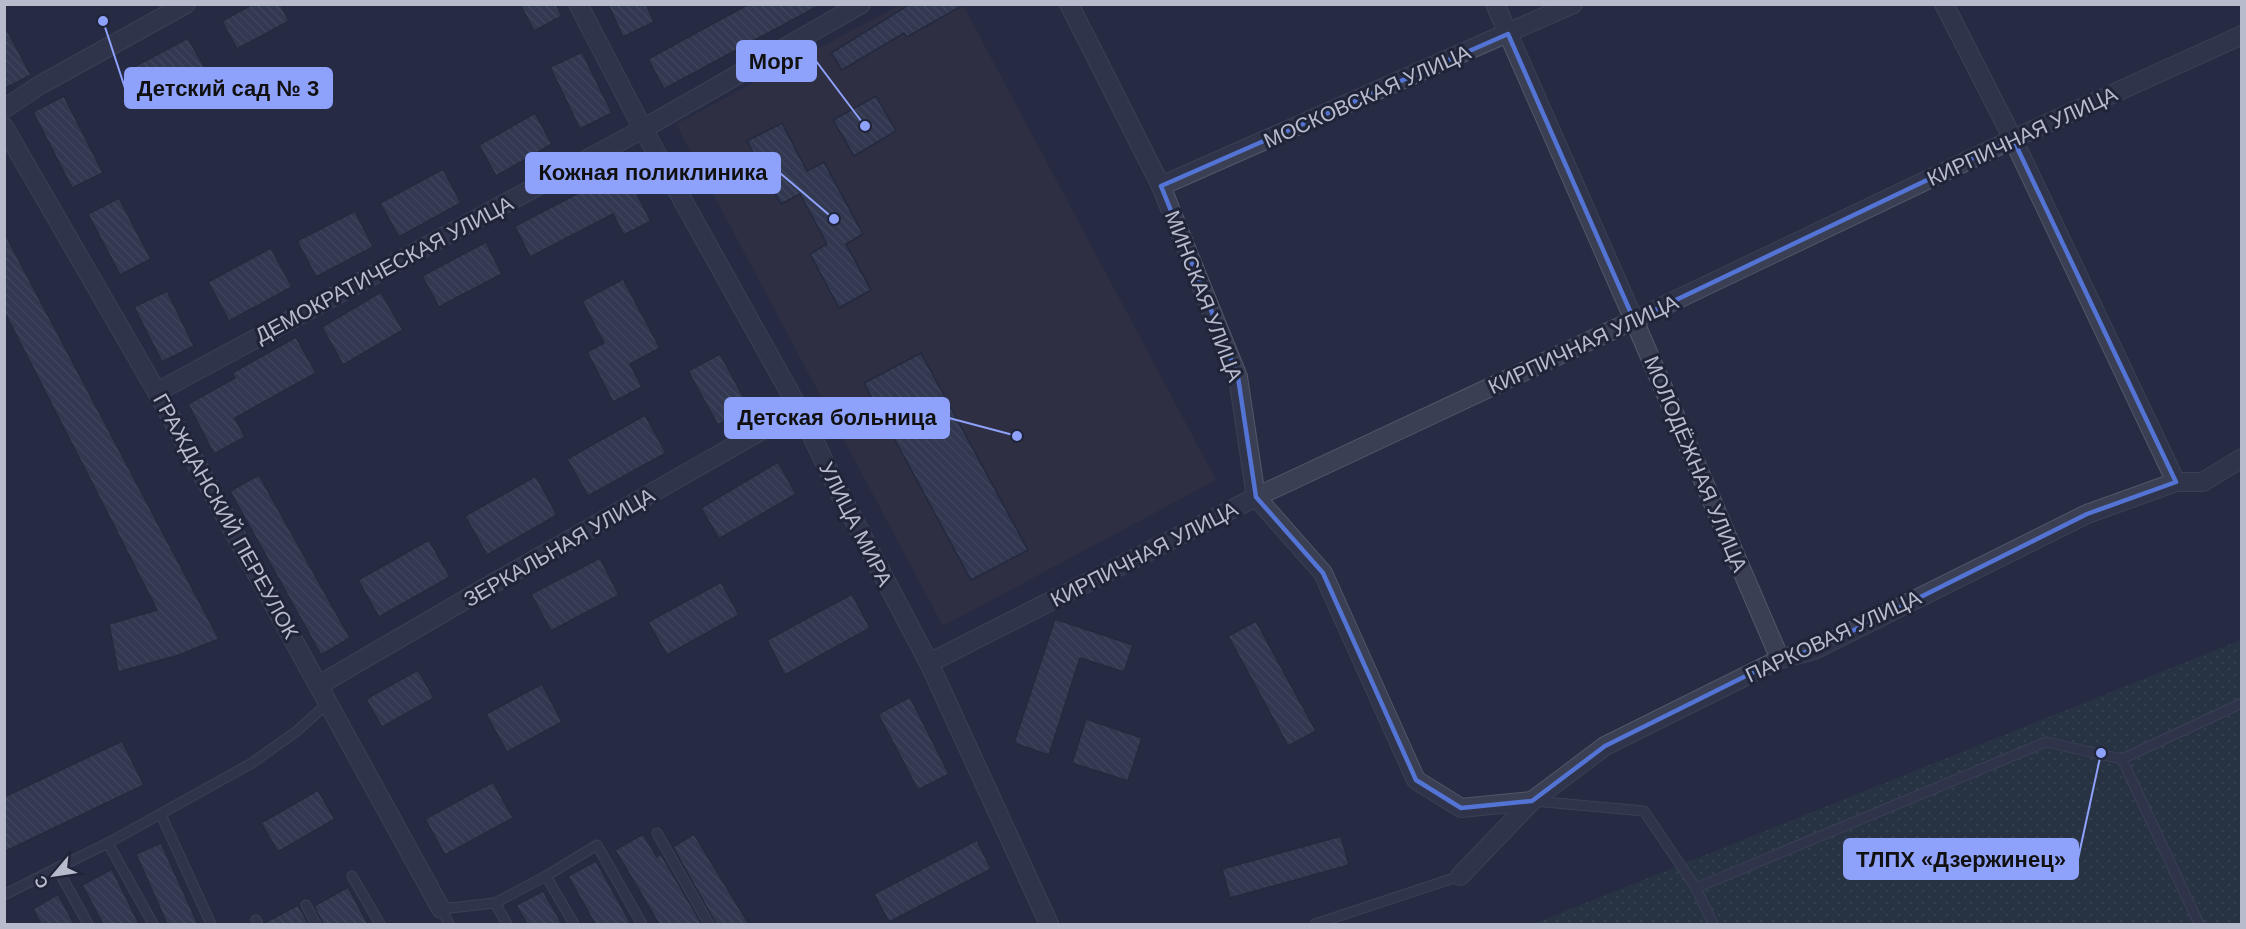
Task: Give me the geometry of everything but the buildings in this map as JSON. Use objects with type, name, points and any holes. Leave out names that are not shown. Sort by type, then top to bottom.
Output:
[{"type":"street","points":[[4,109],[40,84],[186,4]]},
{"type":"street","name":"УЛИЦА МИРА","points":[[578,4],[643,129],[799,409],[839,492],[929,663],[1049,924]]},
{"type":"street","name":"ДЕМОКРАТИЧЕСКАЯ УЛИЦА","points":[[157,392],[643,129],[861,4]]},
{"type":"street","name":"МИНСКАЯ УЛИЦА","points":[[1069,4],[1161,186],[1238,377],[1256,497]]},
{"type":"street","name":"МОЛОДЁЖНАЯ УЛИЦА","points":[[1495,4],[1780,659]]},
{"type":"street","name":"МОСКОВСКАЯ УЛИЦА","points":[[1161,186],[1573,4]]},
{"type":"street","points":[[1944,4],[2013,139],[2176,482]]},
{"type":"street","name":"КИРПИЧНАЯ УЛИЦА","points":[[929,663],[1256,497],[2013,139],[2241,35]]},
{"type":"street","name":"ГРАЖДАНСКИЙ ПЕРЕУЛОК","points":[[4,127],[157,392],[445,916]]},
{"type":"street","name":"ЗЕРКАЛЬНАЯ УЛИЦА","points":[[319,685],[799,409]]},
{"type":"street","name":"ПАРКОВАЯ УЛИЦА","points":[[1460,876],[1532,801],[1605,746],[1780,659],[1814,650],[2087,514],[2176,482],[2204,482],[2241,458]]},
{"type":"street","points":[[1256,497],[1323,573],[1416,780],[1461,808],[1532,801]]},
{"type":"lane","points":[[4,895],[108,843],[252,763],[297,731],[328,703]]},
{"type":"lane","points":[[1696,888],[2046,742],[2122,759],[2241,703]]},
{"type":"lane","points":[[2122,759],[2199,924]]},
{"type":"lane","points":[[1532,801],[1644,811],[1696,888],[1713,924]]},
{"type":"lane","points":[[161,814],[211,924]]},
{"type":"lane","points":[[657,833],[709,924]]},
{"type":"lane","points":[[108,843],[153,924]]},
{"type":"lane","points":[[445,916],[495,903],[597,845],[642,924]]},
{"type":"lane","points":[[57,868],[88,924]]},
{"type":"lane","points":[[352,876],[380,924]]},
{"type":"lane","points":[[546,876],[574,924]]},
{"type":"lane","points":[[1315,924],[1460,876]]},
{"type":"lane","points":[[495,903],[507,924]]},
{"type":"lane","points":[[306,906],[316,924]]},
{"type":"highlighted area","points":[[1508,34],[1634,320],[2013,139],[2176,482],[2087,514],[1814,650],[1780,659],[1605,746],[1532,801],[1461,808],[1416,780],[1323,573],[1256,497],[1238,377],[1161,186]]},
{"type":"shaded area","points":[[900,5],[963,5],[1216,480],[943,626],[676,124]]},
{"type":"shaded area","points":[[2241,640],[2241,924],[1533,924]]},
{"type":"place","name":"Детский сад № 3","points":[[103,21]]},
{"type":"place","name":"Морг","points":[[865,126]]},
{"type":"place","name":"Кожная поликлиника","points":[[834,219]]},
{"type":"place","name":"Детская больница","points":[[1017,436]]},
{"type":"place","name":"ТЛПХ «Дзержинец»","points":[[2101,753]]}]
